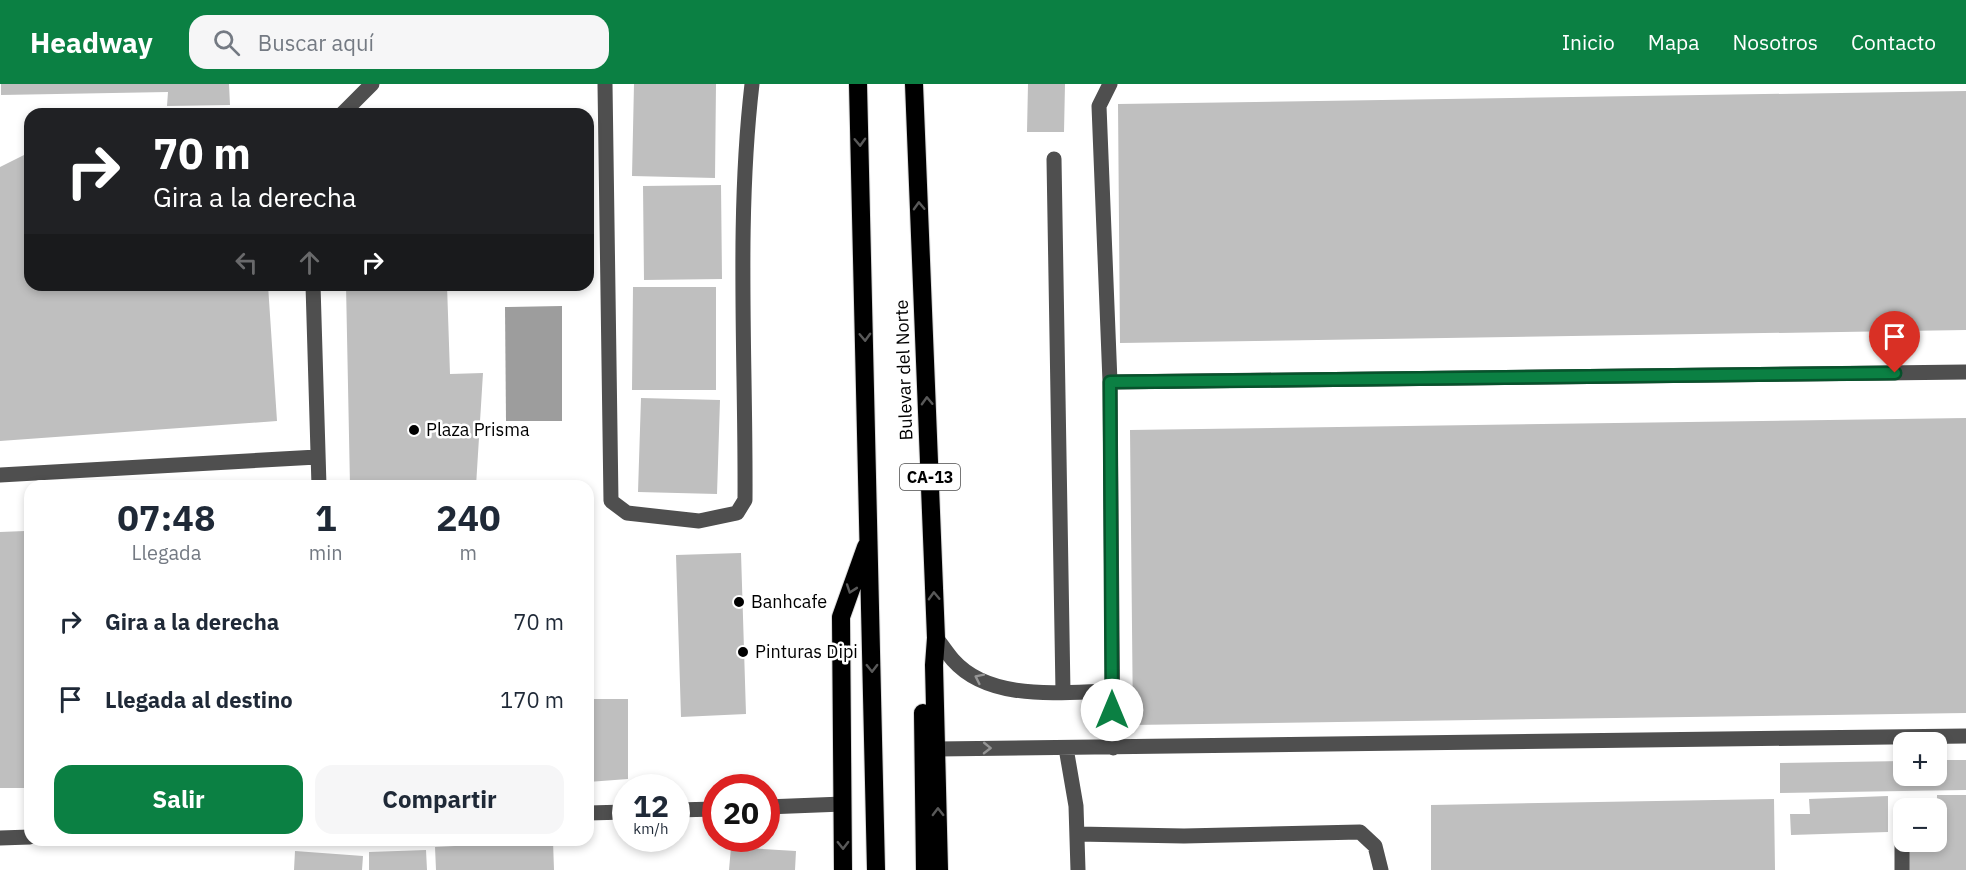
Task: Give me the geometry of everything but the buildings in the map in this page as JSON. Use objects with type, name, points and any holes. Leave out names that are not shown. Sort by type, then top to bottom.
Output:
[{"type":"highway","name":"Bulevar del Norte","points":[[858,84],[876,870]]},
{"type":"highway","name":"Bulevar del Norte","points":[[914,84],[936,638],[934,665],[939,870]]},
{"type":"highway","points":[[843,870],[841,617],[870,534]]},
{"type":"highway","points":[[925,870],[923,689],[934,665]]},
{"type":"lane","points":[[348,108],[372,84]]},
{"type":"lane","points":[[605,84],[611,501],[627,513],[699,521],[736,513],[745,500],[744,202],[747,129],[752,84]]},
{"type":"lane","points":[[1110,84],[1099,106],[1110,382],[1113,748]]},
{"type":"lane","points":[[1054,159],[1063,692]]},
{"type":"lane","points":[[313,291],[319,480]]},
{"type":"lane","points":[[1110,382],[1966,372]]},
{"type":"lane","points":[[0,475],[317,457]]},
{"type":"lane","points":[[936,638],[954,662],[995,686],[1035,692],[1112,691]]},
{"type":"lane","points":[[937,749],[1966,736]]},
{"type":"lane","points":[[1066,748],[1076,806],[1078,870]]},
{"type":"lane","points":[[780,806],[843,804]]},
{"type":"lane","points":[[594,813],[612,812]]},
{"type":"lane","points":[[1077,834],[1185,836],[1360,832],[1376,846],[1381,870]]},
{"type":"lane","points":[[0,838],[24,837]]},
{"type":"lane","points":[[1902,852],[1902,870]]},
{"type":"shaded area","points":[[562,306],[562,421],[506,421],[505,307]]},
{"type":"place","name":"Plaza Prisma","points":[[414,430]]},
{"type":"place","name":"Banhcafe","points":[[739,602]]},
{"type":"place","name":"Pinturas Dipi","points":[[743,652]]},
{"type":"route","points":[[1112,710],[1110,382],[1895,373]]}]
